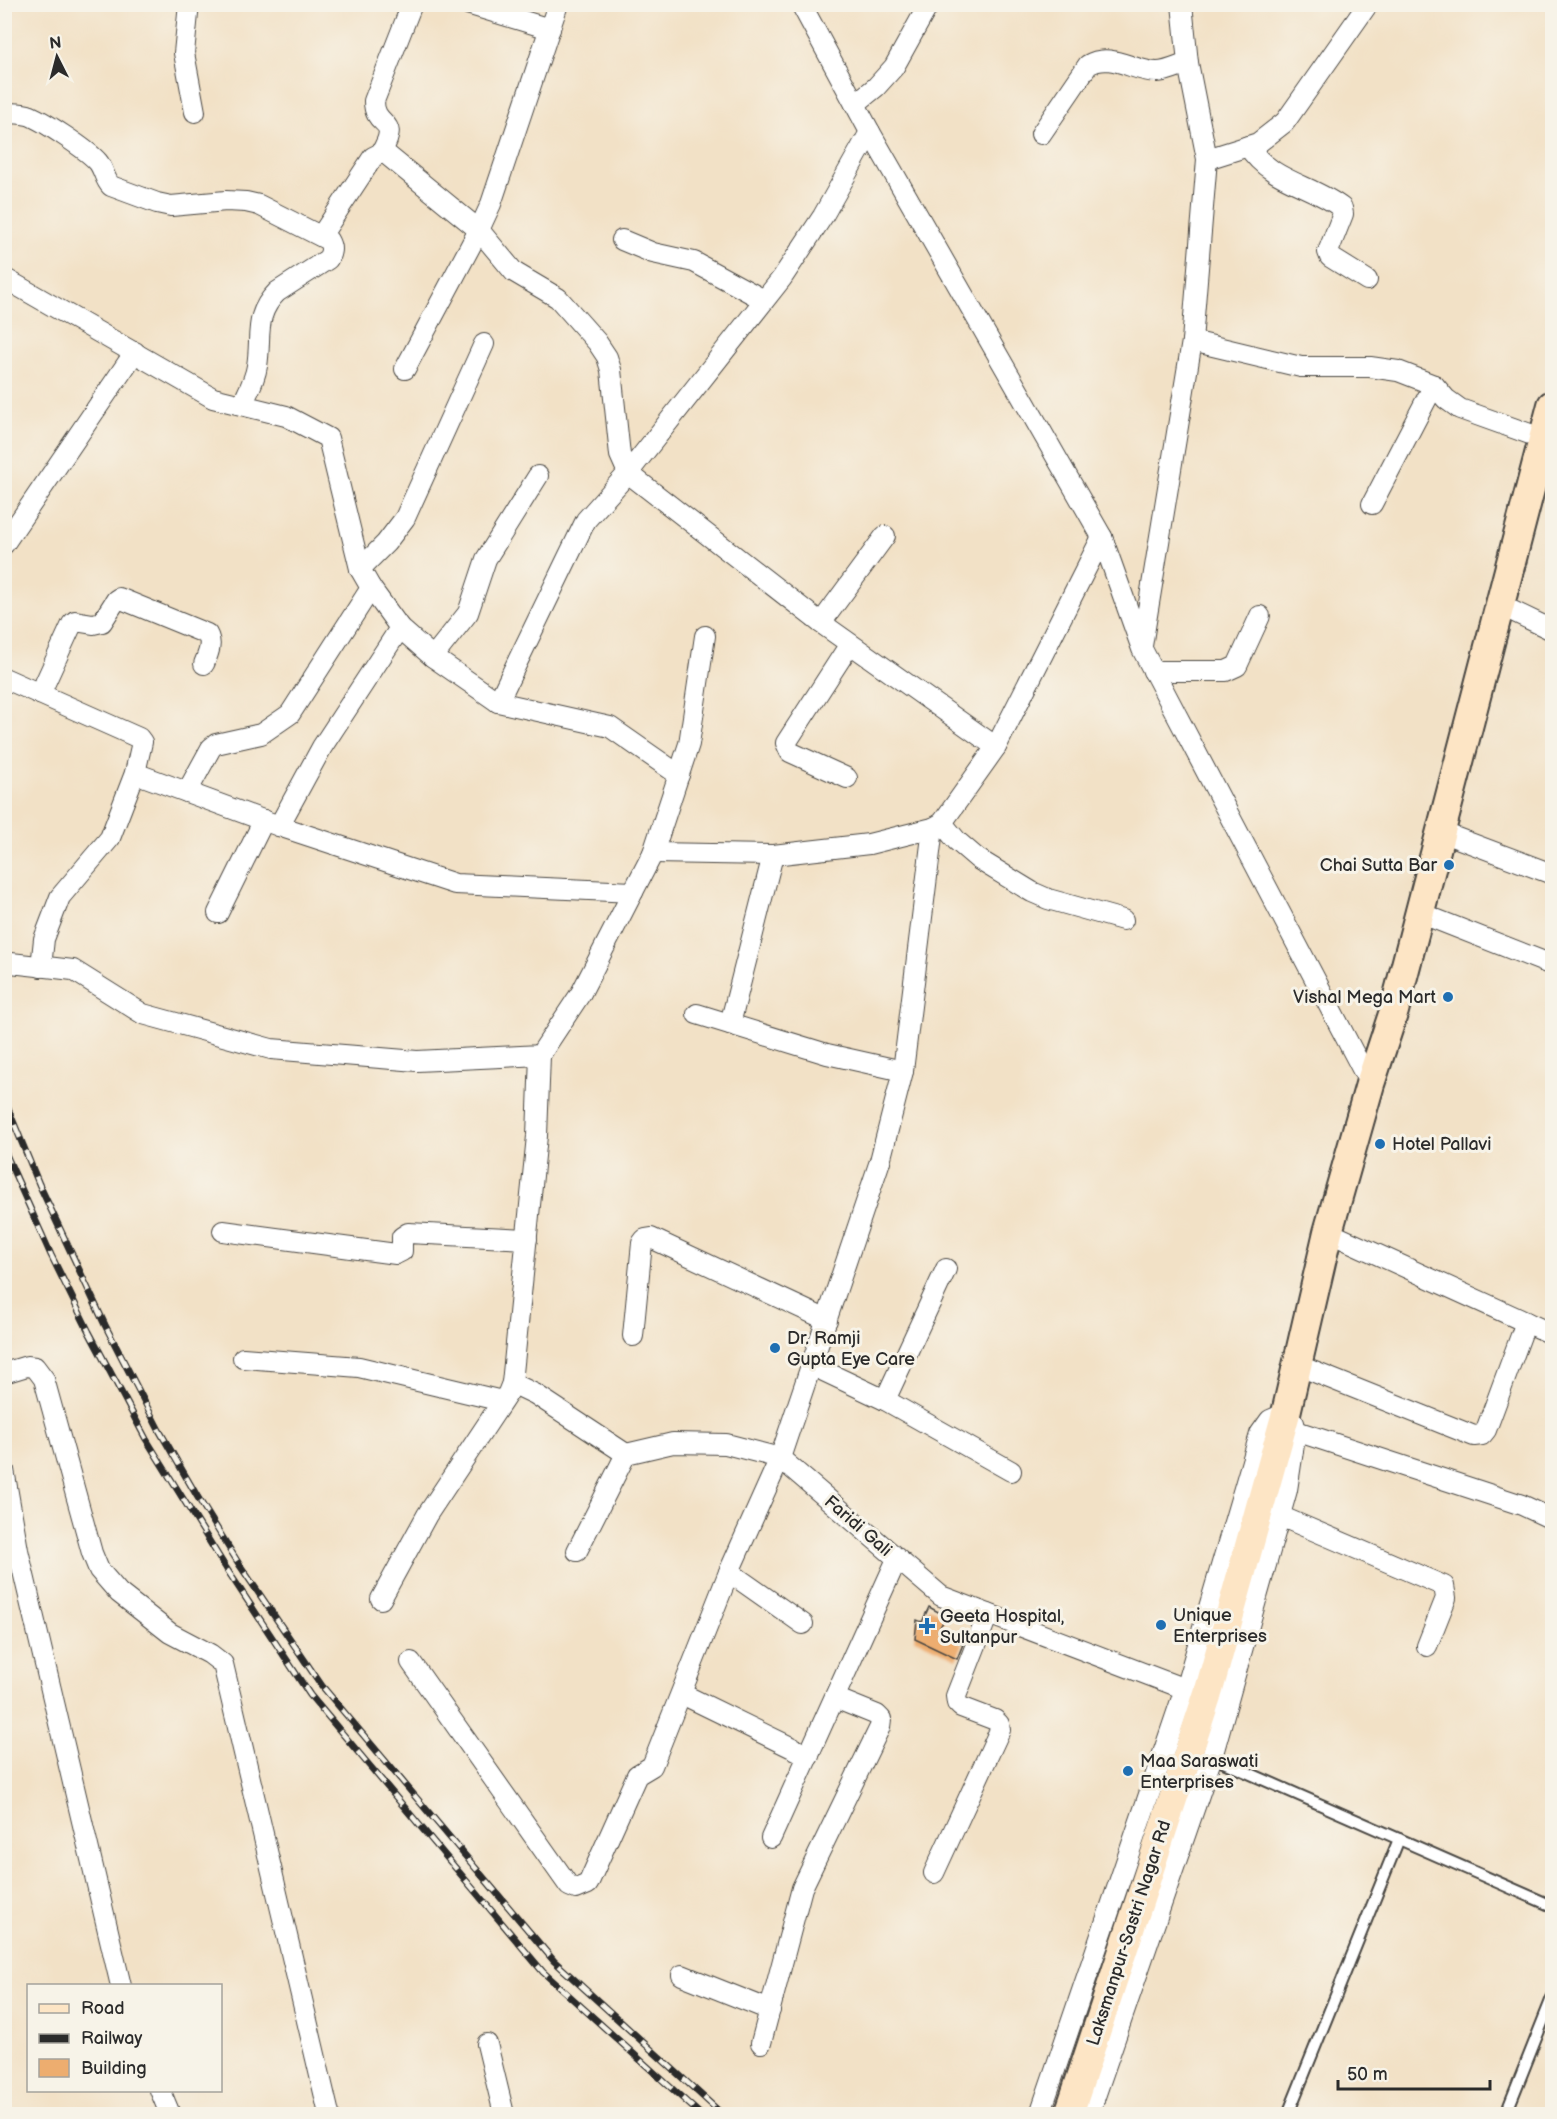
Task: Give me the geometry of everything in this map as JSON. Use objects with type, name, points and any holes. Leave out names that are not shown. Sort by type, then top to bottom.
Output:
[{"type":"street","points":[[189,4],[184,53],[195,112]]},
{"type":"street","points":[[321,236],[373,157],[381,153],[390,137],[387,126],[374,110],[375,101],[412,4]]},
{"type":"street","points":[[467,4],[550,29]]},
{"type":"street","points":[[405,369],[491,204],[558,4]]},
{"type":"street","points":[[801,4],[870,132],[1102,537],[1142,649],[1370,1084]]},
{"type":"street","points":[[855,104],[876,87],[894,67],[929,4]]},
{"type":"street","points":[[1142,649],[1192,341],[1208,159],[1188,63],[1182,4]]},
{"type":"street","points":[[1208,159],[1258,142],[1275,132],[1285,122],[1368,4]]},
{"type":"street","points":[[1041,134],[1088,65],[1095,61],[1112,60],[1144,71],[1156,72],[1188,63]]},
{"type":"street","points":[[4,113],[17,113],[38,119],[93,157],[111,186],[171,206],[226,201],[259,205],[328,240],[331,246],[328,258],[270,298],[260,317],[256,371],[242,405]]},
{"type":"street","points":[[498,702],[586,520],[628,473],[782,278],[823,216],[870,132]]},
{"type":"street","points":[[1248,146],[1267,168],[1342,208],[1343,214],[1328,252],[1330,257],[1367,280]]},
{"type":"street","points":[[381,153],[386,154],[479,230],[514,272],[558,298],[597,342],[607,357],[613,380],[620,455],[628,473],[820,623],[996,747]]},
{"type":"street","points":[[622,240],[653,253],[694,262],[764,300]]},
{"type":"street","points":[[4,278],[213,398],[286,416],[328,438],[360,569],[400,628],[433,657],[498,702],[610,727],[679,775]]},
{"type":"street","points":[[1192,341],[1301,367],[1398,371],[1434,385],[1446,399],[1460,409],[1544,439]]},
{"type":"street","points":[[360,569],[386,543],[405,518],[484,344]]},
{"type":"street","points":[[4,544],[135,352]]},
{"type":"street","points":[[1372,504],[1434,385]]},
{"type":"street","name":"Laksmanpur-Sastri Nagar Rd","points":[[1069,2115],[1209,1690],[1286,1428],[1297,1365],[1328,1232],[1370,1084],[1394,1011],[1552,405]]},
{"type":"street","points":[[433,657],[468,613],[486,560],[538,476]]},
{"type":"street","points":[[820,623],[885,536]]},
{"type":"street","points":[[411,1662],[569,1886],[576,1889],[588,1884],[637,1776],[652,1766],[729,1572],[780,1458],[880,1161],[903,1071],[937,825],[996,747],[1102,537]]},
{"type":"street","points":[[187,792],[211,748],[216,744],[261,734],[290,714],[371,588]]},
{"type":"street","points":[[40,694],[72,624],[75,621],[93,624],[102,622],[119,598],[124,598],[207,634],[210,639],[210,648],[204,664]]},
{"type":"street","points":[[1500,605],[1552,630]]},
{"type":"street","points":[[1153,671],[1233,670],[1260,616]]},
{"type":"street","points":[[218,913],[272,823],[400,628]]},
{"type":"street","points":[[381,1599],[427,1515],[512,1383],[537,1136],[540,1055],[581,993],[653,853],[689,744],[705,636]]},
{"type":"street","points":[[847,778],[790,752],[786,743],[850,644]]},
{"type":"street","points":[[4,678],[139,738],[142,742],[135,773],[110,838],[60,897],[44,939],[41,967]]},
{"type":"street","points":[[135,773],[272,823],[455,884],[633,892]]},
{"type":"street","points":[[653,853],[773,855],[869,844],[937,825]]},
{"type":"street","points":[[937,825],[978,859],[1032,892],[1048,899],[1123,920]]},
{"type":"street","points":[[1441,832],[1552,874]]},
{"type":"street","points":[[730,1024],[773,855]]},
{"type":"street","points":[[1420,913],[1552,965]]},
{"type":"street","points":[[11,963],[73,970],[142,1014],[271,1049],[417,1061],[540,1055]]},
{"type":"street","points":[[697,1014],[827,1054],[903,1071]]},
{"type":"street","points":[[223,1231],[396,1254],[402,1251],[402,1237],[408,1233],[527,1239]]},
{"type":"street","points":[[1328,1232],[1552,1334]]},
{"type":"street","points":[[633,1336],[642,1243],[645,1239],[651,1238],[827,1320]]},
{"type":"street","points":[[885,1400],[946,1269]]},
{"type":"street","points":[[1297,1365],[1474,1436],[1482,1435],[1486,1430],[1526,1322]]},
{"type":"street","points":[[243,1358],[359,1367],[502,1401]]},
{"type":"street","points":[[811,1365],[885,1400],[1011,1471]]},
{"type":"street","points":[[4,1373],[27,1366],[35,1367],[44,1379],[92,1553],[99,1570],[119,1593],[171,1633],[210,1654],[223,1665],[329,2115]]},
{"type":"street","points":[[512,1383],[535,1394],[626,1454],[577,1551]]},
{"type":"street","points":[[1040,2115],[1185,1689],[1260,1434],[1270,1420],[1286,1428],[1522,1505],[1552,1519]]},
{"type":"street","points":[[1089,2115],[1212,1757],[1287,1490],[1286,1428]]},
{"type":"street","name":"Faridi Gali","points":[[626,1454],[673,1443],[726,1443],[780,1458],[941,1596],[1185,1689]]},
{"type":"street","points":[[4,1470],[18,1550],[121,1984]]},
{"type":"street","points":[[1280,1516],[1444,1586],[1446,1598],[1427,1646]]},
{"type":"street","points":[[771,1838],[897,1559]]},
{"type":"street","points":[[729,1572],[803,1624]]},
{"type":"street","points":[[934,1873],[1000,1730],[995,1720],[961,1707],[957,1703],[956,1696],[988,1614]]},
{"type":"street","points":[[682,1694],[809,1756]]},
{"type":"street","points":[[762,2043],[802,1888],[880,1727],[881,1719],[877,1715],[835,1698]]},
{"type":"street","points":[[682,1975],[770,2010]]},
{"type":"street","points":[[487,2044],[504,2115]]},
{"type":"street","points":[[160,2092],[170,2115]]},
{"type":"lane","points":[[1212,1757],[1552,1906]]},
{"type":"lane","points":[[1288,2115],[1399,1839]]},
{"type":"lane","points":[[1509,2115],[1509,2106],[1552,1998]]},
{"type":"building","points":[[929,1607],[946,1616],[938,1631],[963,1644],[957,1659],[915,1639],[917,1620],[922,1622]]},
{"type":"railway","points":[[4,1099],[39,1184],[105,1325],[159,1430],[239,1564],[322,1686],[554,1961],[722,2114]]},
{"type":"railway","points":[[4,1150],[51,1255],[146,1439],[226,1568],[310,1695],[543,1972],[700,2114]]},
{"type":"place","name":"Chai Sutta Bar","points":[[1449,865]]},
{"type":"place","name":"Vishal Mega Mart","points":[[1448,997]]},
{"type":"place","name":"Hotel Pallavi","points":[[1380,1144]]},
{"type":"place","name":"Dr. Ramji Gupta Eye Care","points":[[775,1348]]},
{"type":"place","name":"Unique Enterprises","points":[[1161,1625]]},
{"type":"place","name":"Geeta Hospital, Sultanpur","points":[[927,1626]]},
{"type":"place","name":"Maa Saraswati Enterprises","points":[[1128,1771]]}]
